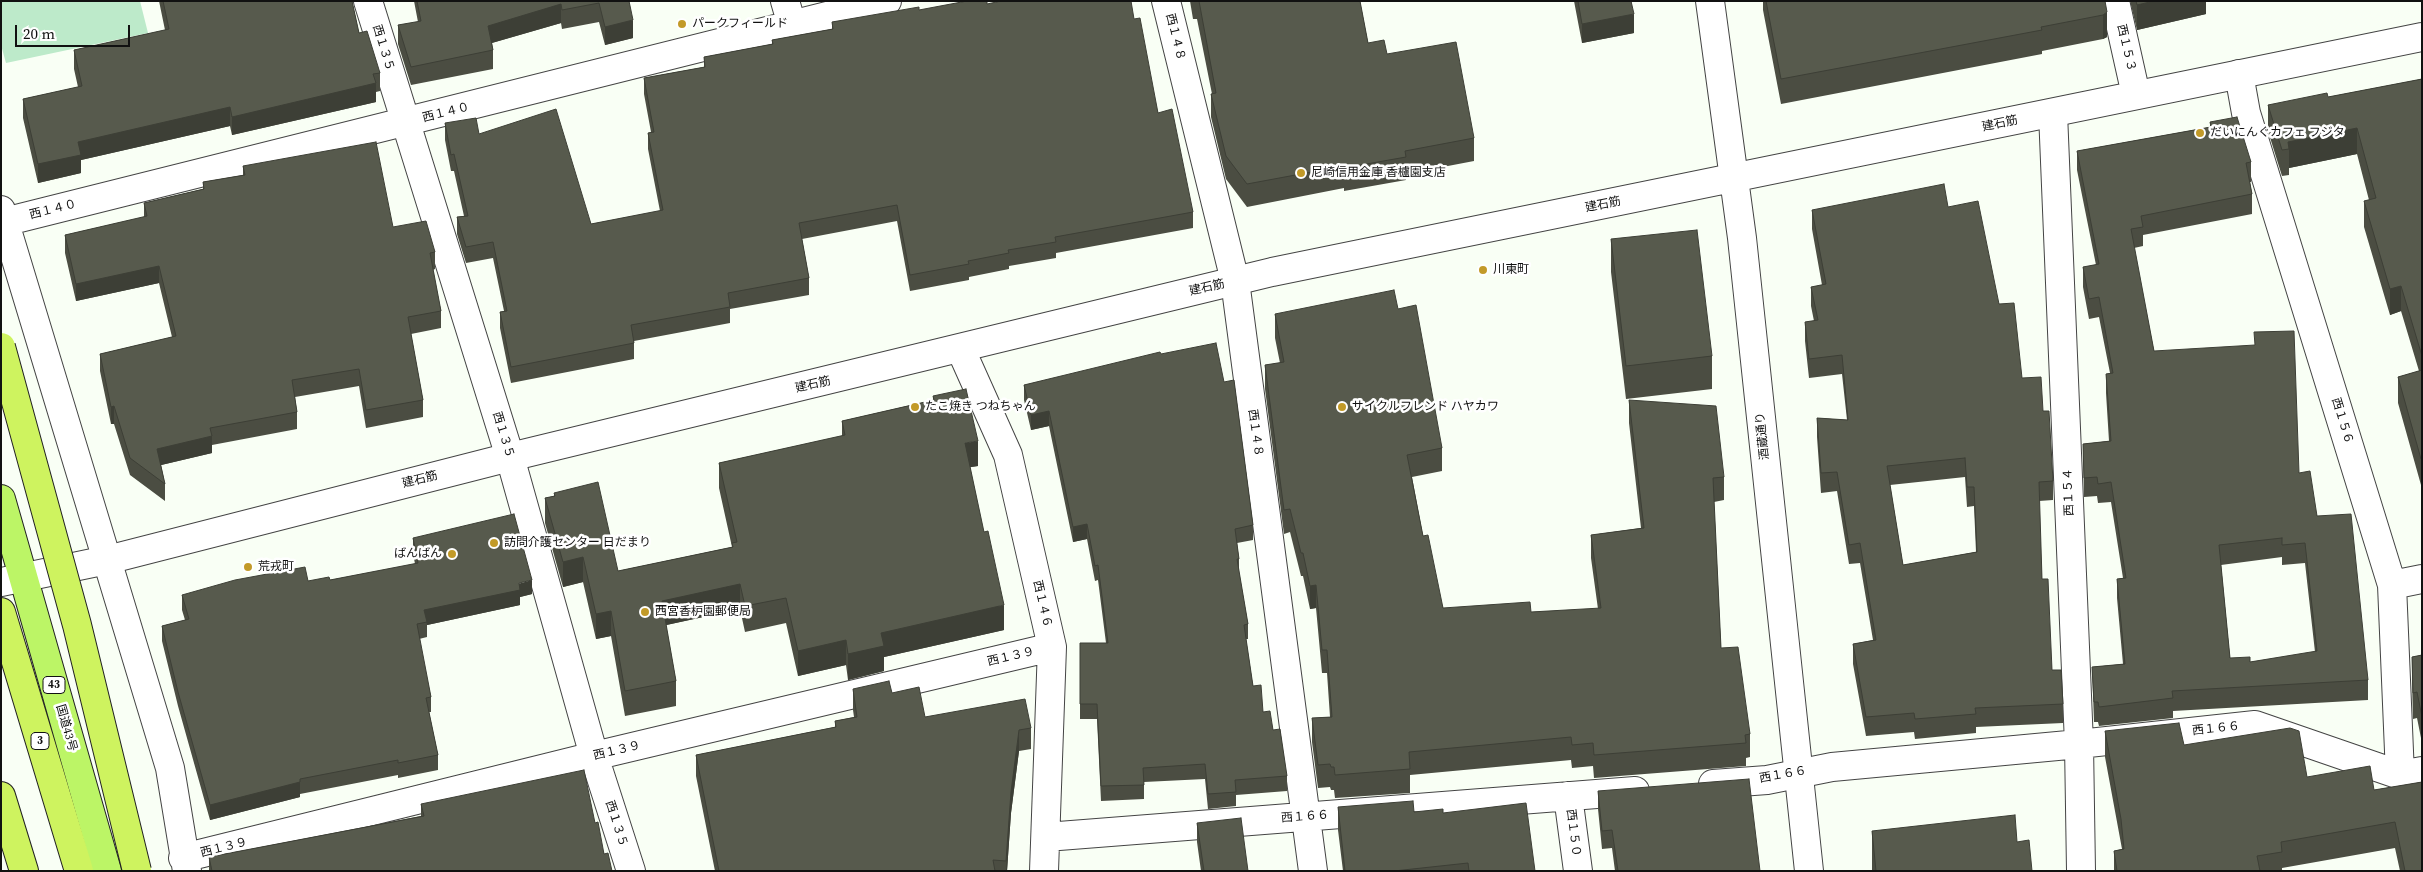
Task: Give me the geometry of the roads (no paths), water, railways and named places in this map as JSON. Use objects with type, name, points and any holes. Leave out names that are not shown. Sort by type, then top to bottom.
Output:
[{"type":"highway","points":[[1,347],[77,626],[137,871]]},
{"type":"highway","name":"国道43号","points":[[1,499],[12,580],[107,871]]},
{"type":"highway","name":"3","points":[[1,612],[79,871]]},
{"type":"highway","points":[[1,796],[24,871]]},
{"type":"street","name":"西１３５","points":[[368,1],[510,457],[594,756],[631,871]]},
{"type":"street","name":"西１４０","points":[[3,216],[406,123],[788,13],[887,1]]},
{"type":"street","name":"西１４８","points":[[1166,1],[1235,281],[1313,871]]},
{"type":"street","name":"酒蔵通り","points":[[1710,1],[1735,179],[1809,871]]},
{"type":"street","name":"西１５３","points":[[2114,1],[2136,95]]},
{"type":"street","name":"建石筋","points":[[12,580],[107,560],[510,457],[961,350],[1235,281],[2422,37]]},
{"type":"street","name":"西１５６","points":[[2239,74],[2246,113],[2392,584],[2411,773]]},
{"type":"street","name":"西１５４","points":[[2053,113],[2079,744],[2081,871]]},
{"type":"street","points":[[3,216],[170,768],[185,864]]},
{"type":"street","name":"西１４６","points":[[961,350],[1008,455],[1052,647],[1044,871]]},
{"type":"street","points":[[2392,584],[2422,578]]},
{"type":"street","name":"西１３９","points":[[185,864],[594,756],[1052,647]]},
{"type":"street","name":"西１６６","points":[[1688,786],[1767,780],[1832,767],[2079,744],[2255,725],[2411,773]]},
{"type":"street","name":"西１６６","points":[[1046,836],[1658,789]]},
{"type":"street","name":"西１５０","points":[[1568,796],[1578,871]]},
{"type":"place","name":"パークフィールド","points":[[682,24]]},
{"type":"place","name":"だいにんぐカフェ フジタ","points":[[2200,133]]},
{"type":"place","name":"尼崎信用金庫 香櫨園支店","points":[[1301,173]]},
{"type":"place","name":"川東町","points":[[1483,270]]},
{"type":"place","name":"たこ焼き つねちゃん","points":[[915,407]]},
{"type":"place","name":"サイクルフレンド ハヤカワ","points":[[1342,407]]},
{"type":"place","name":"訪問介護センター 日だまり","points":[[494,543]]},
{"type":"place","name":"ばんばん","points":[[452,554]]},
{"type":"place","name":"荒戎町","points":[[248,567]]},
{"type":"place","name":"西宮香枦園郵便局","points":[[645,612]]}]
